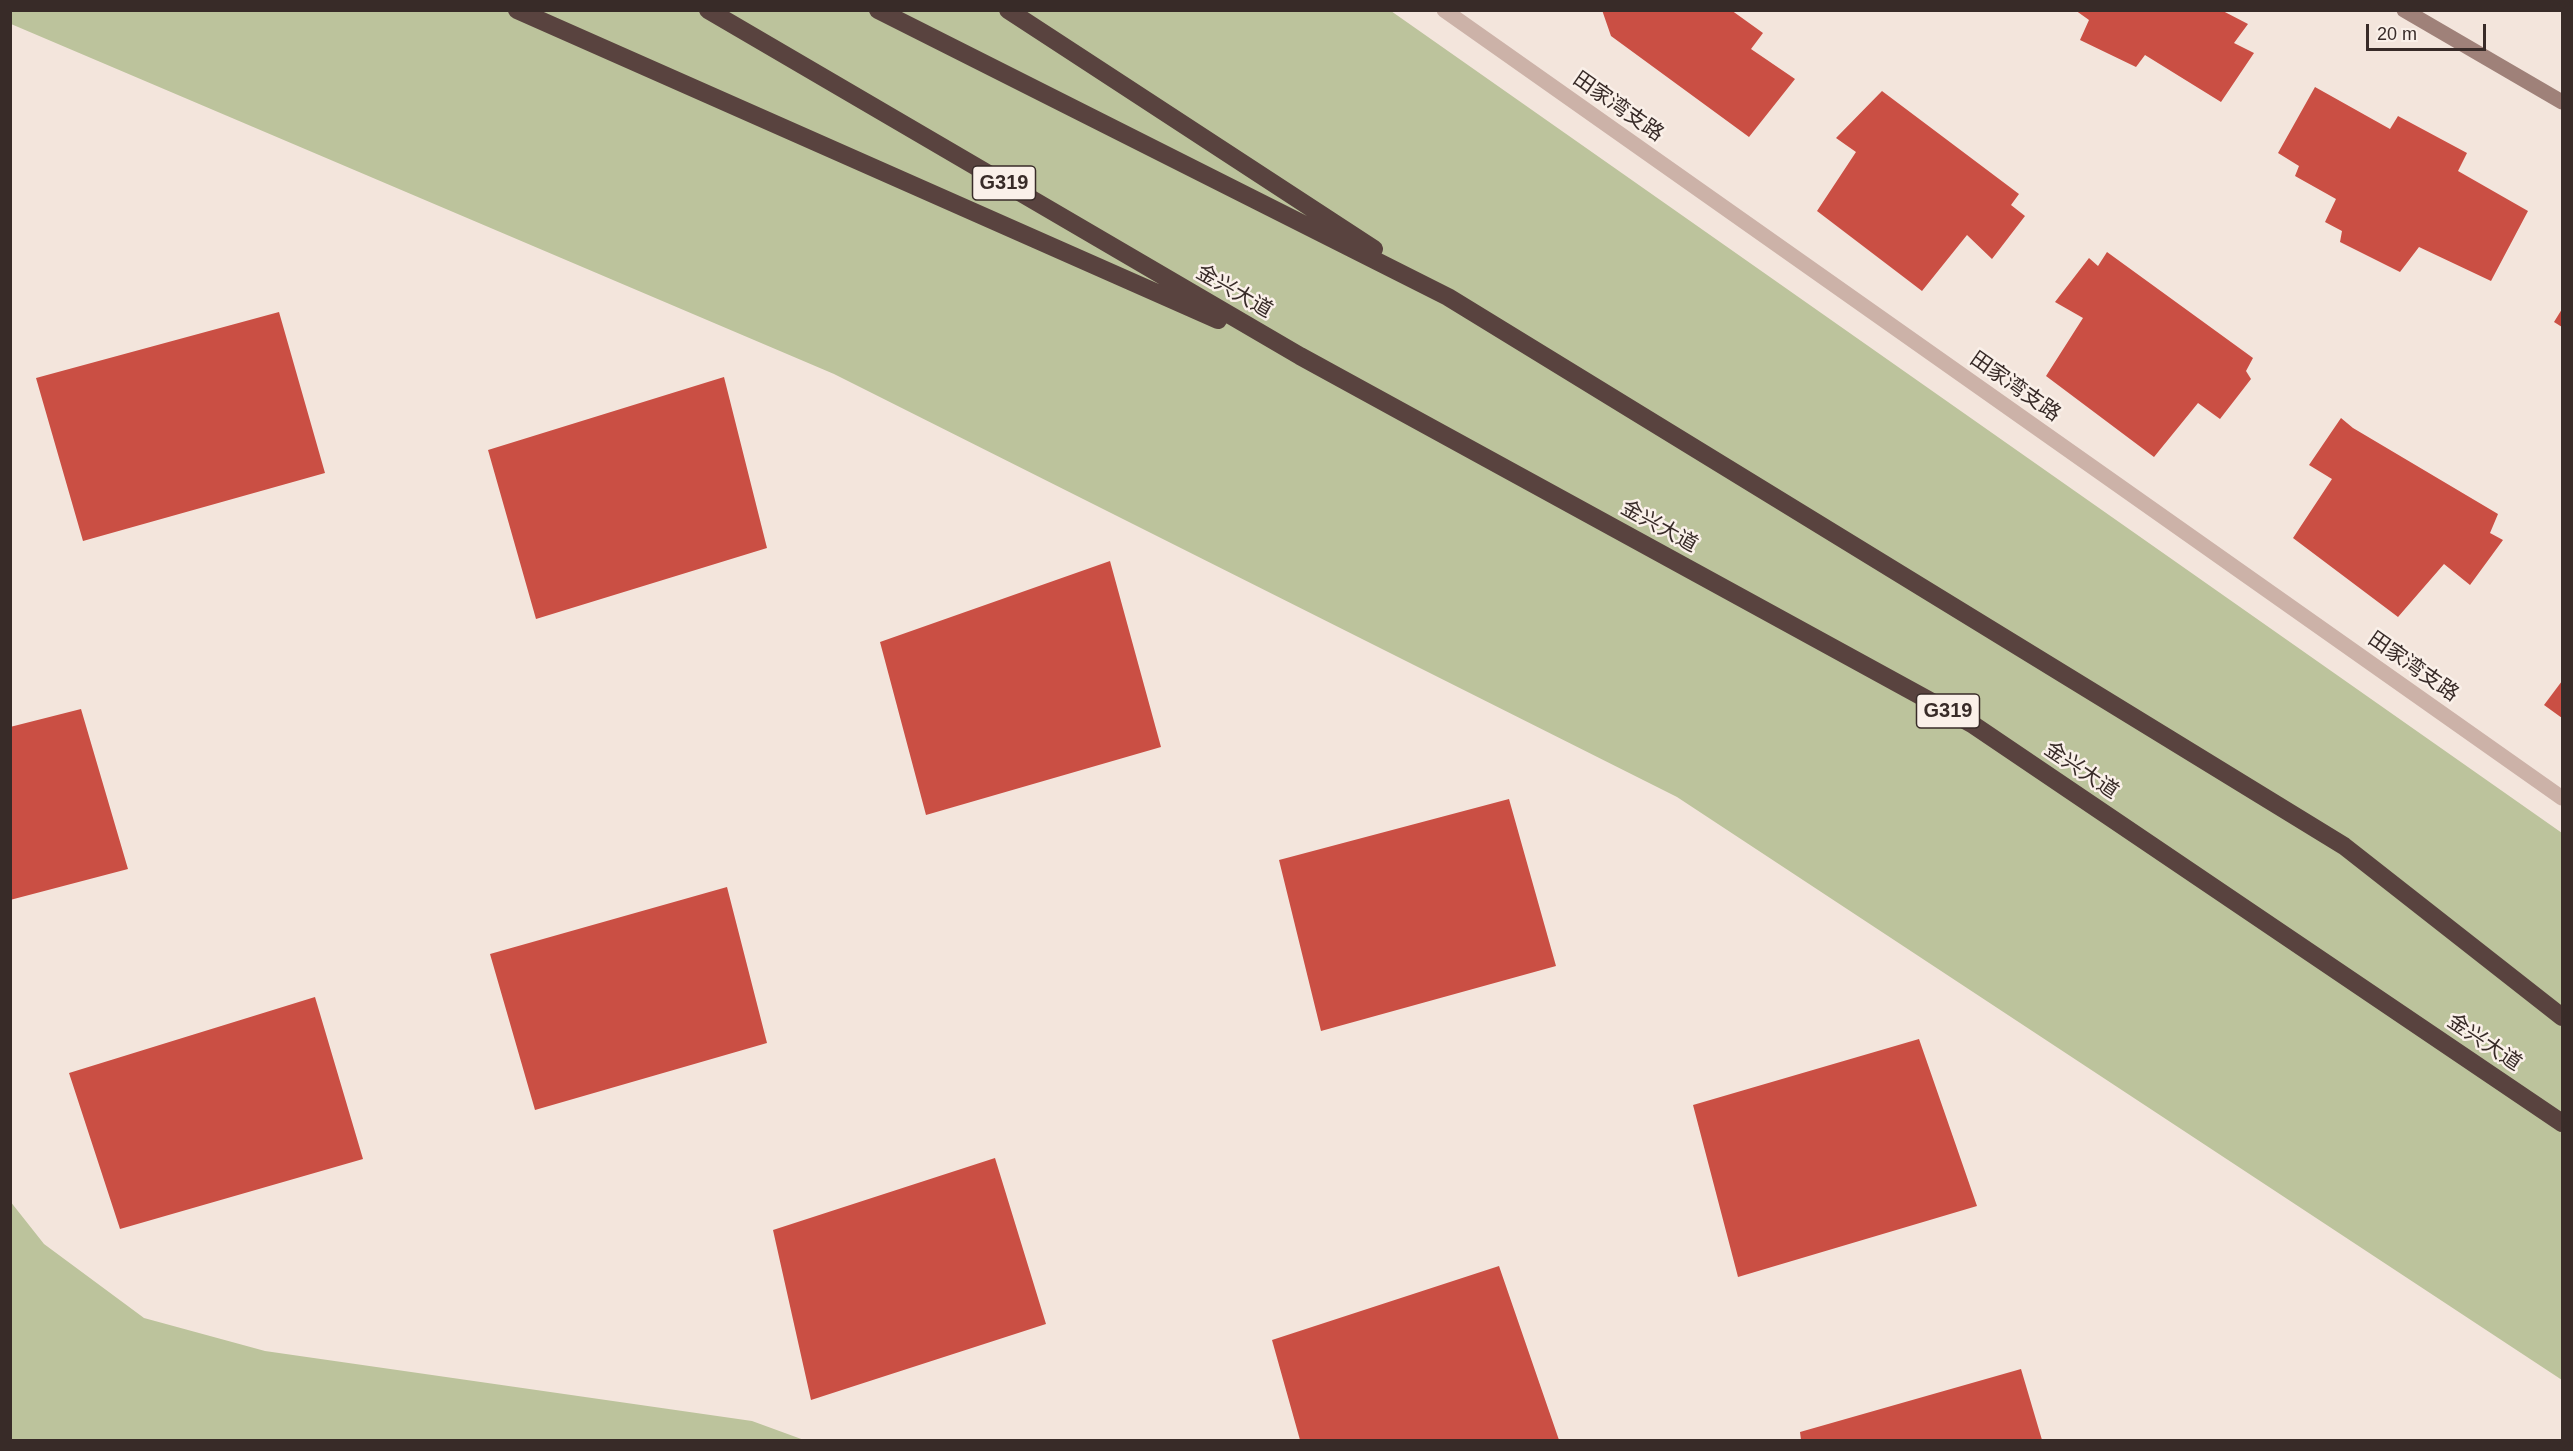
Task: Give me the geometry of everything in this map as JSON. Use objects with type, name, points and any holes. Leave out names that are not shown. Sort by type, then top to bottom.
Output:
[{"type":"highway","points":[[517,10],[1300,356]]},
{"type":"highway","name":"金兴大道","points":[[708,10],[1300,356],[1972,724],[2562,1123]]},
{"type":"highway","points":[[878,10],[1448,297]]},
{"type":"highway","points":[[1008,10],[1448,297],[2344,846],[2562,1017]]},
{"type":"street","name":"田家湾支路","points":[[1444,10],[2562,798]]},
{"type":"street","points":[[2404,10],[2562,102]]},
{"type":"green space","points":[[10,11],[1391,11],[2562,833],[2562,1380],[1677,797],[834,374],[11,24]]},
{"type":"green space","points":[[10,1201],[44,1244],[144,1318],[265,1351],[752,1421],[804,1440],[11,1440]]},
{"type":"building","points":[[1602,10],[1731,10],[1763,33],[1751,49],[1795,79],[1749,137],[1611,36]]},
{"type":"building","points":[[2075,10],[2221,10],[2248,24],[2234,43],[2254,53],[2221,102],[2145,55],[2136,67],[2080,40],[2089,20]]},
{"type":"building","points":[[2315,87],[2390,129],[2398,116],[2467,153],[2458,171],[2528,211],[2491,281],[2419,247],[2400,272],[2340,242],[2342,231],[2325,222],[2336,199],[2295,176],[2299,166],[2278,153]]},
{"type":"building","points":[[1882,91],[2019,194],[2011,205],[2025,216],[1992,259],[1967,235],[1922,291],[1817,211],[1856,152],[1836,138]]},
{"type":"building","points":[[2107,252],[2253,358],[2246,371],[2251,379],[2220,419],[2198,403],[2154,457],[2046,376],[2083,318],[2055,302],[2089,258],[2098,266]]},
{"type":"building","points":[[2562,309],[2562,327],[2554,322]]},
{"type":"building","points":[[279,312],[325,473],[83,541],[36,378]]},
{"type":"building","points":[[724,377],[767,548],[536,619],[488,450]]},
{"type":"building","points":[[2341,418],[2353,428],[2498,514],[2490,533],[2503,540],[2470,585],[2444,564],[2398,617],[2293,538],[2332,479],[2309,465]]},
{"type":"building","points":[[1110,561],[1161,747],[926,815],[880,642]]},
{"type":"building","points":[[2562,681],[2562,718],[2544,705]]},
{"type":"building","points":[[81,709],[128,869],[10,900],[10,727]]},
{"type":"building","points":[[1509,799],[1556,966],[1321,1031],[1279,860]]},
{"type":"building","points":[[727,887],[767,1043],[535,1110],[490,954]]},
{"type":"building","points":[[315,997],[363,1159],[120,1229],[69,1073]]},
{"type":"building","points":[[1919,1039],[1977,1206],[1738,1277],[1693,1105]]},
{"type":"building","points":[[995,1158],[1046,1324],[811,1400],[773,1230]]},
{"type":"building","points":[[1499,1266],[1559,1440],[1300,1440],[1272,1340]]},
{"type":"building","points":[[2021,1369],[2042,1440],[1801,1440],[1800,1432]]}]
